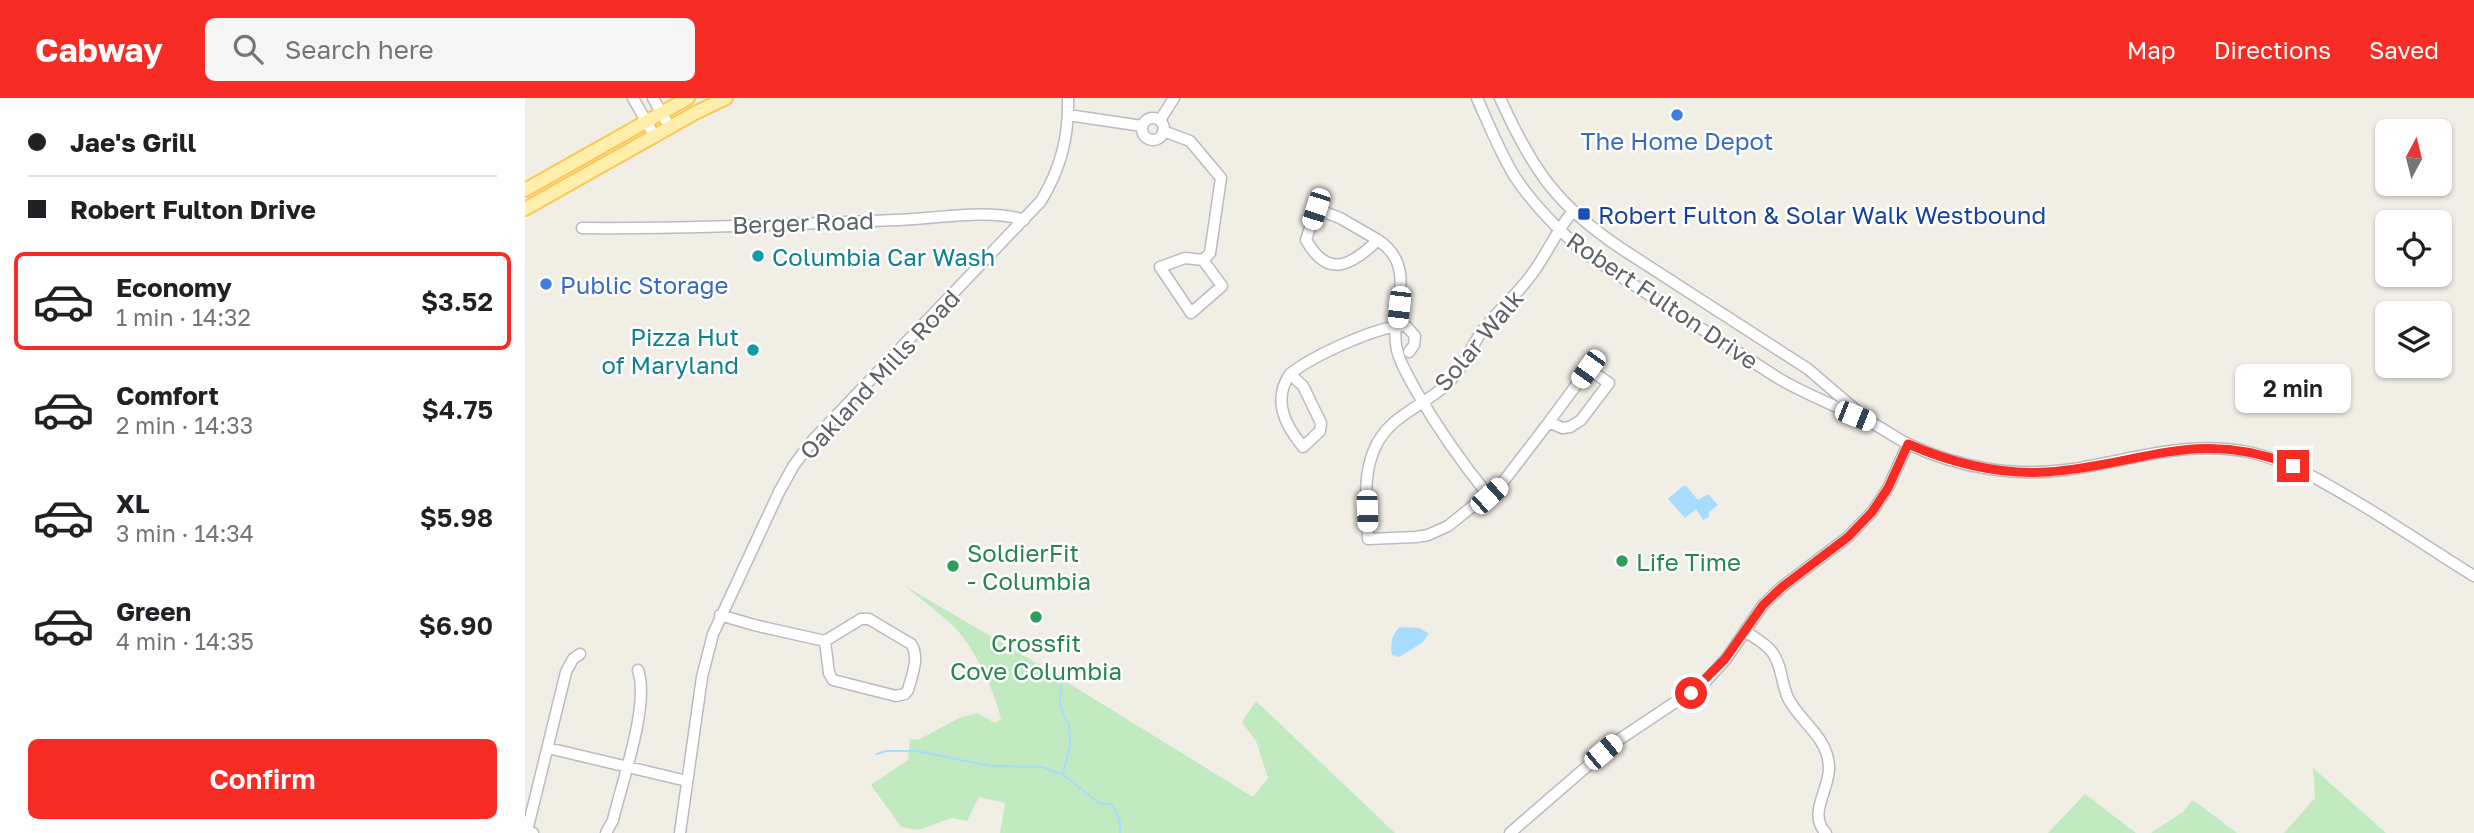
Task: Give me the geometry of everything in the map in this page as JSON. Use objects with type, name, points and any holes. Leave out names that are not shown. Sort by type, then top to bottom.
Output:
[{"type":"main road","points":[[525,190],[688,98]]},
{"type":"main road","points":[[525,209],[726,98]]},
{"type":"street","points":[[633,98],[655,137]]},
{"type":"street","points":[[653,98],[670,128]]},
{"type":"street","name":"Oakland Mills Road","points":[[680,833],[702,677],[720,615],[788,475],[802,454],[1041,201],[1056,173],[1066,144],[1068,98]]},
{"type":"street","points":[[1142,126],[1143,134],[1150,139],[1159,138],[1163,131],[1160,120],[1174,98]]},
{"type":"street","name":"Robert Fulton Drive","points":[[1477,98],[1516,178],[1558,229],[1610,271],[1778,378],[1908,444],[1954,462],[1979,468],[2022,472],[2067,470],[2176,449],[2217,448],[2251,453],[2281,461],[2325,482],[2474,576]]},
{"type":"street","name":"Robert Fulton Drive","points":[[1500,98],[1534,166],[1555,194],[1573,211],[1611,242],[1808,369],[1869,422]]},
{"type":"street","points":[[1069,115],[1142,126]]},
{"type":"street","points":[[1142,126],[1150,118],[1160,120]]},
{"type":"street","points":[[1163,131],[1180,136],[1197,146],[1221,178],[1212,247],[1203,260]]},
{"type":"street","points":[[1378,240],[1366,252],[1339,266],[1332,266],[1318,258],[1306,240],[1316,209],[1340,218],[1378,240],[1390,249],[1400,274],[1398,353],[1423,402],[1457,456],[1489,496],[1503,482],[1588,369],[1609,383],[1576,424],[1562,428],[1549,422]]},
{"type":"street","name":"Solar Walk","points":[[1489,496],[1438,531],[1416,537],[1368,539],[1366,483],[1374,449],[1392,423],[1455,376],[1481,332],[1537,268],[1558,229],[1573,211]]},
{"type":"street","name":"Berger Road","points":[[582,228],[995,215],[1024,220]]},
{"type":"street","points":[[1185,258],[1203,260],[1223,286],[1191,313],[1160,267],[1185,258]]},
{"type":"street","points":[[1290,374],[1303,386],[1321,424],[1320,431],[1303,447],[1282,411],[1281,392],[1290,374],[1375,331],[1397,325],[1406,326],[1415,336],[1414,345],[1409,352]]},
{"type":"street","points":[[1510,833],[1614,743],[1704,683],[1746,632],[1756,614],[1782,587],[1848,537],[1872,512],[1888,488],[1908,444]]},
{"type":"street","points":[[720,615],[825,641],[861,619],[869,619],[914,648],[915,659],[908,690],[905,694],[896,696],[833,680],[829,673],[825,641]]},
{"type":"street","points":[[1746,632],[1771,651],[1777,660],[1792,705],[1817,735],[1826,752],[1829,780],[1818,814],[1818,824],[1826,833]]},
{"type":"street","points":[[533,833],[527,831],[566,673],[573,659],[580,654]]},
{"type":"street","points":[[606,833],[613,820],[642,700],[638,670]]},
{"type":"street","points":[[548,748],[687,781]]},
{"type":"green space","points":[[905,586],[1253,797],[1268,778],[1256,741],[1242,722],[1256,701],[1395,833],[1000,833],[1005,803],[979,797],[967,821],[952,818],[918,830],[901,827],[871,785],[908,760],[910,739],[918,740],[959,718],[977,713],[995,723],[1001,719],[994,696],[970,647],[955,628]]},
{"type":"green space","points":[[2313,768],[2386,833],[2284,833],[2315,798]]},
{"type":"green space","points":[[2085,794],[2136,833],[2048,833]]},
{"type":"green space","points":[[2193,800],[2237,833],[2151,833],[2183,812]]},
{"type":"water","points":[[1683,486],[1698,500],[1708,494],[1718,505],[1709,512],[1709,517],[1703,520],[1696,509],[1685,518],[1668,499]]},
{"type":"water","points":[[1400,627],[1419,628],[1428,635],[1422,643],[1399,657],[1392,655],[1391,647],[1393,636]]},
{"type":"waterway","points":[[1061,682],[1060,703],[1069,723],[1070,746],[1063,774]]},
{"type":"waterway","points":[[877,754],[886,751],[917,751],[991,766],[1043,767],[1063,775],[1099,803],[1112,804],[1120,821],[1120,833]]},
{"type":"place","name":"The Home Depot","points":[[1677,115]]},
{"type":"place","name":"Robert Fulton & Solar Walk Westbound","points":[[1584,214]]},
{"type":"place","name":"Columbia Car Wash","points":[[758,256]]},
{"type":"place","name":"Public Storage","points":[[546,284]]},
{"type":"place","name":"Pizza Hut of Maryland","points":[[753,350]]},
{"type":"place","name":"Life Time","points":[[1622,561]]},
{"type":"place","name":"SoldierFit - Columbia","points":[[953,566]]},
{"type":"place","name":"Crossfit Cove Columbia","points":[[1036,617]]},
{"type":"route","points":[[1691,693],[1714,673],[1763,605],[1782,587],[1848,537],[1872,512],[1888,488],[1908,444],[1954,462],[1979,468],[2022,472],[2067,470],[2197,447],[2238,450],[2293,466]]}]
